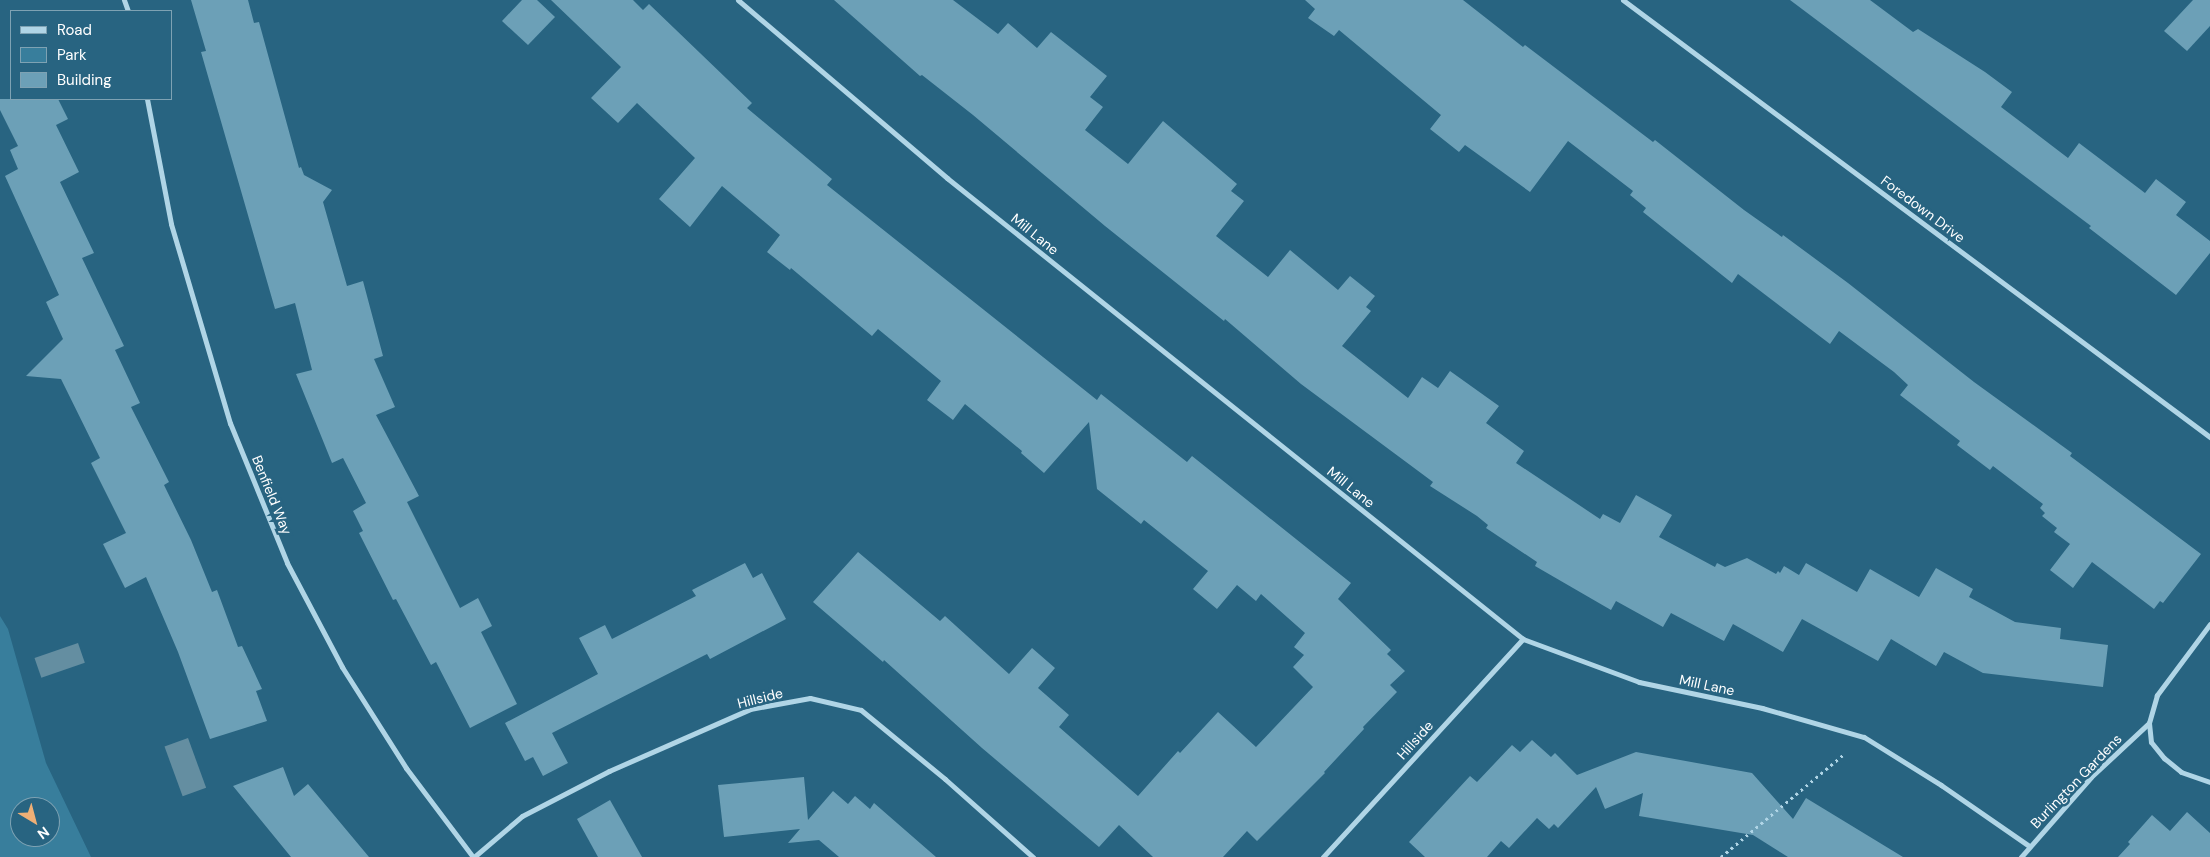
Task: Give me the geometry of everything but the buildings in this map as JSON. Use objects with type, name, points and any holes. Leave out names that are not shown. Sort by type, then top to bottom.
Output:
[{"type":"street","name":"Mill Lane","points":[[738,0],[947,178],[1523,639],[1639,682],[1762,708],[1864,737],[1941,785],[2029,846]]},
{"type":"street","name":"Foredown Drive","points":[[1623,0],[2210,437]]},
{"type":"street","name":"Benfield Way","points":[[147,100],[171,224],[227,414],[287,563],[342,667],[406,768],[474,857]]},
{"type":"street","points":[[2210,624],[2157,695],[2149,723],[2151,742],[2164,758],[2180,772],[2210,782]]},
{"type":"street","name":"Hillside","points":[[1323,857],[1523,639]]},
{"type":"street","name":"Hillside","points":[[474,857],[522,816],[609,771],[750,709],[810,698],[861,710],[945,779],[1034,857]]},
{"type":"street","name":"Burlington Gardens","points":[[2021,857],[2091,777],[2149,723]]},
{"type":"path","points":[[1721,857],[1864,737]]},
{"type":"green space","points":[[0,616],[8,629],[46,763],[91,857],[0,857]]},
{"type":"shaded area","points":[[78,643],[85,663],[41,678],[35,658]]},
{"type":"shaded area","points":[[188,738],[206,788],[183,796],[165,747]]}]
